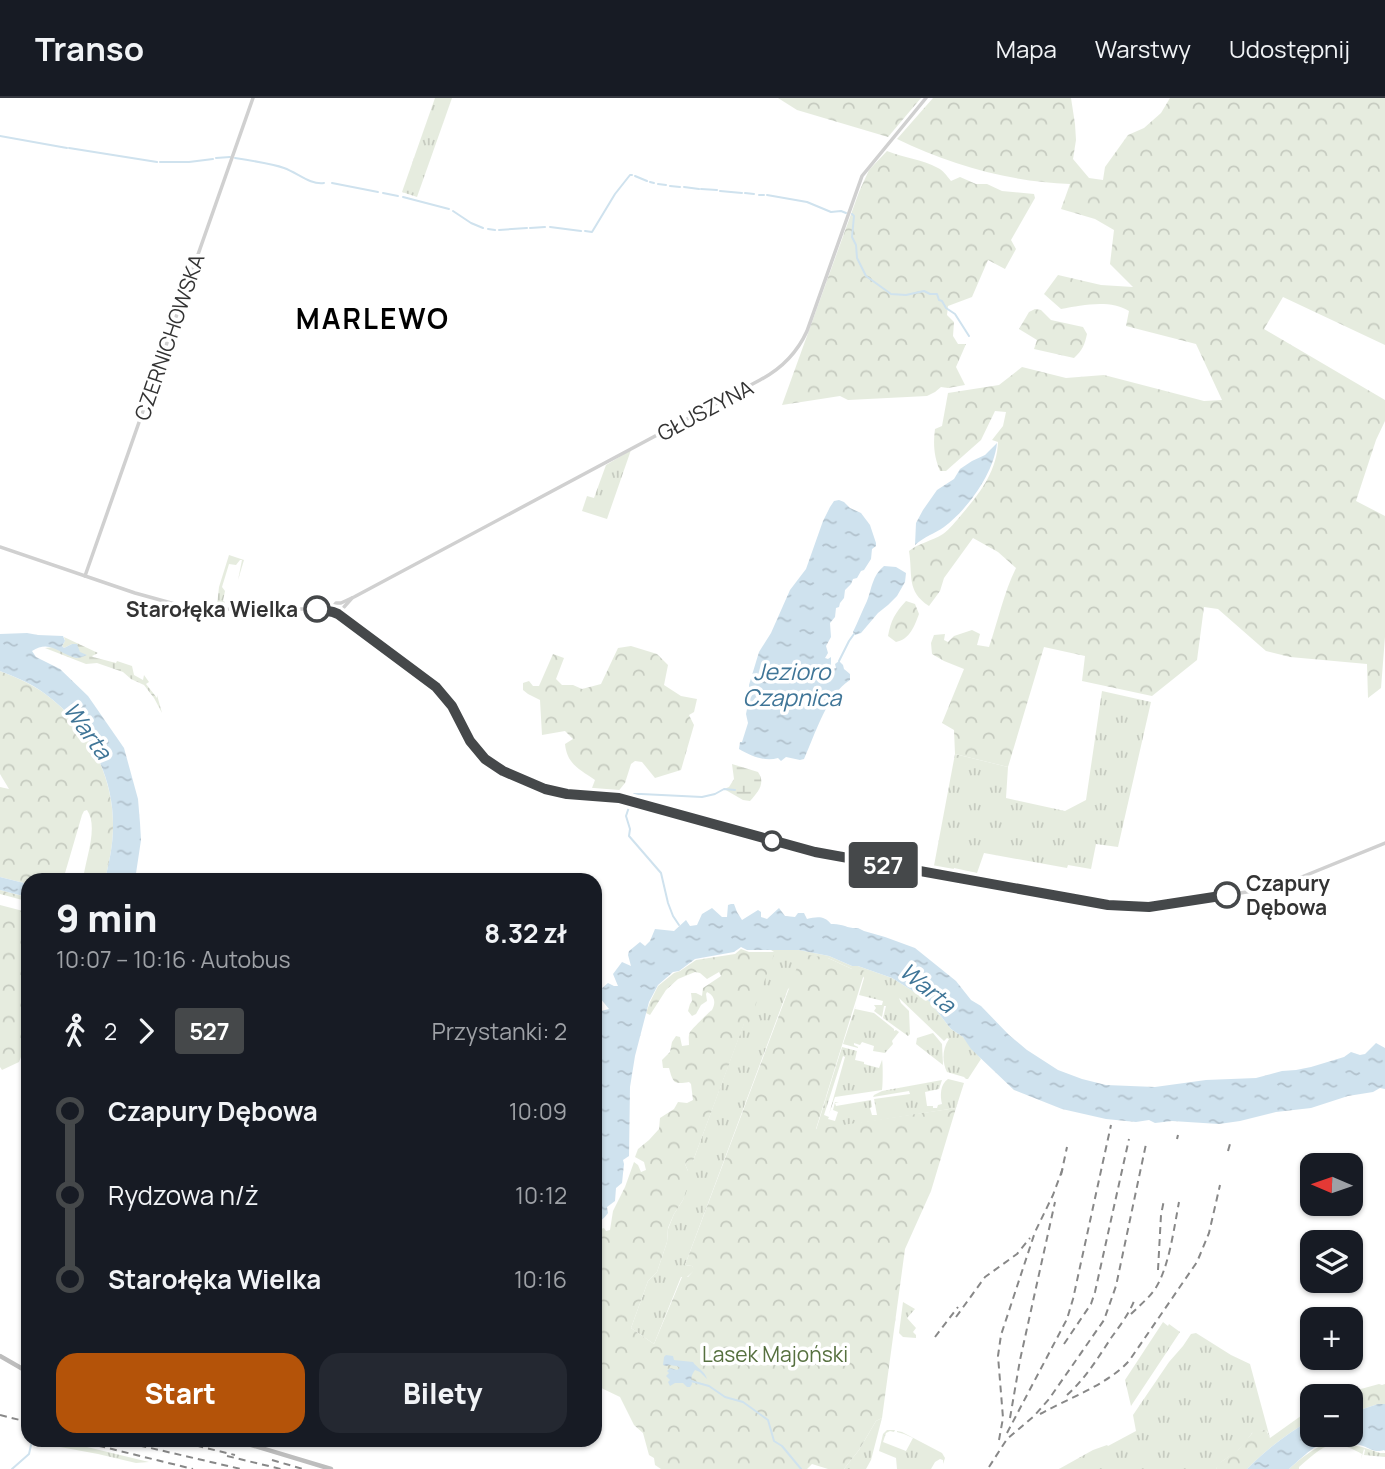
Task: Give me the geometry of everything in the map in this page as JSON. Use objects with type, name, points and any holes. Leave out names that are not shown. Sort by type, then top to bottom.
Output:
[{"type":"main road","points":[[0,1356],[21,1368]]},
{"type":"main road","points":[[258,1447],[331,1469]]},
{"type":"street","name":"CZERNICHOWSKA","points":[[85,576],[253,98]]},
{"type":"street","name":"GŁUSZYNA","points":[[342,605],[760,380],[784,364],[798,349],[807,331],[862,176],[926,98]]},
{"type":"street","points":[[0,547],[154,599],[186,607],[336,611],[436,687],[452,706],[474,748],[503,771],[555,792],[619,798],[818,853],[1135,908],[1274,887],[1385,843]]},
{"type":"street","points":[[336,603],[342,605],[336,611],[336,603]]},
{"type":"green space","points":[[435,98],[452,98],[417,197],[402,192]]},
{"type":"green space","points":[[778,98],[921,98],[888,137],[797,110]]},
{"type":"green space","points":[[933,98],[1071,98],[1076,140],[1073,159],[1089,178],[1103,180],[1105,167],[1128,135],[1144,128],[1161,113],[1170,98],[1385,98],[1385,345],[1283,297],[1264,329],[1385,400],[1385,421],[1356,501],[1385,516],[1385,637],[1381,688],[1368,698],[1367,664],[1290,657],[1266,651],[1218,609],[1204,607],[1197,660],[1152,696],[1082,681],[1085,656],[1044,647],[1008,767],[955,754],[954,730],[942,723],[964,669],[932,654],[931,643],[934,635],[945,634],[944,640],[948,642],[954,636],[972,630],[980,634],[977,645],[989,647],[1016,568],[998,552],[973,538],[944,578],[940,591],[929,606],[914,588],[909,551],[946,532],[981,490],[997,453],[998,442],[992,440],[1003,426],[1006,412],[995,411],[981,440],[946,471],[940,471],[935,455],[934,435],[935,429],[942,426],[948,393],[999,385],[1022,367],[1066,378],[1104,375],[1204,401],[1222,400],[1196,344],[1126,326],[1129,311],[1121,307],[1096,304],[1061,309],[1044,294],[1058,275],[1101,285],[1133,287],[1110,264],[1114,230],[1095,219],[1061,209],[1070,184],[1003,176],[938,157],[897,139]]},
{"type":"green space","points":[[887,151],[932,165],[942,170],[951,181],[960,177],[1002,191],[1034,194],[1035,198],[1011,240],[1016,249],[1005,269],[988,260],[972,297],[948,306],[947,315],[954,322],[953,336],[958,344],[966,344],[956,367],[965,385],[941,387],[927,396],[848,400],[840,396],[782,405],[859,192],[869,170]]},
{"type":"green space","points":[[1041,310],[1051,320],[1083,327],[1087,334],[1085,341],[1074,358],[1034,349],[1037,340],[1019,329],[1029,312]]},
{"type":"green space","points":[[631,450],[607,519],[582,511],[587,496],[594,498],[606,465]]},
{"type":"green space","points":[[229,555],[244,560],[238,580],[242,560],[236,565],[229,564],[222,587],[225,591],[225,602],[217,605],[219,587]]},
{"type":"green space","points":[[906,601],[915,604],[919,614],[908,635],[896,642],[888,636],[889,630],[894,617]]},
{"type":"green space","points":[[64,637],[98,653],[93,657],[132,666],[134,675],[143,680],[144,675],[149,682],[146,684],[157,698],[157,695],[162,713],[144,685],[123,672],[97,663],[86,664],[45,648],[54,647],[71,655],[80,652],[72,644],[64,648]]},
{"type":"green space","points":[[631,646],[657,654],[668,665],[664,685],[681,696],[697,699],[694,712],[689,715],[694,725],[681,770],[655,778],[642,762],[635,761],[631,764],[625,783],[616,794],[595,793],[592,788],[595,780],[568,757],[565,744],[573,739],[565,731],[542,735],[540,700],[523,690],[523,683],[529,681],[533,686],[539,686],[553,654],[564,658],[556,679],[562,685],[573,685],[582,689],[601,684],[618,648]]},
{"type":"green space","points":[[0,671],[33,686],[59,705],[73,719],[95,752],[109,788],[112,808],[112,840],[106,873],[84,873],[92,834],[87,810],[82,815],[65,873],[21,873],[21,882],[0,877],[0,787],[9,789],[0,774]]},
{"type":"green space","points":[[1102,691],[1151,702],[1118,847],[1096,844],[1091,869],[1068,865],[1067,868],[984,853],[977,873],[954,868],[952,874],[933,871],[955,754],[1008,767],[1006,798],[1065,811],[1086,800]]},
{"type":"green space","points":[[732,764],[758,772],[760,776],[760,787],[750,801],[724,789],[729,787],[734,779]]},
{"type":"green space","points":[[0,890],[21,896],[21,900],[0,894]]},
{"type":"green space","points":[[0,905],[21,910],[21,1057],[19,1062],[2,1070],[0,1067]]},
{"type":"green space","name":"Lasek Majoński","points":[[741,949],[749,952],[775,952],[749,1023],[744,1024],[693,1161],[685,1164],[688,1171],[693,1171],[683,1200],[668,1228],[667,1242],[657,1272],[648,1281],[631,1328],[654,1344],[682,1277],[688,1277],[694,1270],[692,1266],[685,1265],[802,954],[828,958],[852,969],[865,971],[816,1129],[956,1108],[931,1191],[905,1249],[882,1418],[876,1421],[844,1469],[828,1469],[812,1464],[807,1469],[661,1469],[649,1455],[643,1433],[634,1425],[620,1397],[602,1388],[602,1229],[610,1230],[613,1211],[634,1162],[641,1172],[646,1170],[644,1162],[635,1157],[638,1149],[659,1129],[660,1118],[674,1109],[678,1102],[687,1103],[693,1100],[691,1084],[674,1081],[669,1068],[663,1068],[662,1060],[670,1052],[676,1036],[680,1037],[682,1046],[689,1045],[690,1032],[712,1010],[714,1000],[707,992],[707,1001],[696,1014],[692,1016],[688,1011],[692,1001],[691,993],[702,996],[703,988],[721,976],[719,972],[707,979],[695,972],[678,979],[666,990],[650,1015],[646,1013],[658,986],[674,973],[696,960],[735,954]]},
{"type":"green space","points":[[771,950],[799,950],[829,956],[892,978],[929,1001],[951,1029],[963,1037],[981,1059],[968,1079],[947,1072],[944,1056],[949,1039],[944,1041],[899,998],[909,1011],[908,1036],[883,1018],[886,1006],[882,1017],[874,1011],[874,1005],[882,1005],[883,1001],[859,995],[864,978],[859,969],[852,969],[828,958],[788,989],[685,1265],[692,1266],[695,1270],[687,1277],[681,1277],[654,1344],[631,1328],[648,1281],[657,1272],[674,1214],[683,1200],[688,1171],[685,1164],[693,1161],[744,1023],[774,952]]},
{"type":"green space","points":[[856,1005],[855,1009],[874,1013],[894,1031],[899,1032],[885,1053],[873,1051],[874,1046],[862,1042],[860,1045],[854,1043],[858,1048],[843,1044]]},
{"type":"green space","points":[[933,1033],[942,1044],[943,1065],[916,1044],[917,1038]]},
{"type":"green space","points":[[842,1047],[857,1051],[855,1060],[864,1064],[879,1068],[882,1060],[882,1090],[835,1097],[829,1114],[845,1057],[843,1056],[824,1115],[829,1117],[828,1119],[835,1121],[838,1112],[833,1110],[835,1102],[839,1102],[835,1103],[836,1106],[871,1100],[872,1115],[877,1115],[874,1099],[910,1094],[909,1091],[873,1097],[874,1095],[882,1091],[942,1080],[939,1089],[925,1092],[927,1106],[937,1108],[942,1104],[942,1087],[948,1079],[964,1083],[956,1108],[816,1130]]},
{"type":"green space","points":[[903,1302],[915,1309],[907,1318],[916,1328],[913,1332],[916,1338],[903,1337],[899,1333]]},
{"type":"green space","points":[[1163,1322],[1180,1332],[1131,1406],[1125,1380]]},
{"type":"green space","points":[[1196,1333],[1250,1364],[1270,1438],[1264,1430],[1252,1433],[1239,1449],[1216,1469],[1059,1469],[1136,1431],[1133,1415],[1169,1362],[1191,1334]]},
{"type":"green space","points":[[1385,1384],[1385,1404],[1363,1409],[1363,1388]]},
{"type":"green space","points":[[1300,1417],[1300,1427],[1247,1469],[1216,1469],[1218,1464],[1239,1449],[1254,1431],[1266,1430],[1270,1438]]},
{"type":"green space","points":[[882,1418],[866,1469],[844,1469],[876,1421]]},
{"type":"green space","points":[[887,1430],[895,1430],[886,1433],[883,1442],[906,1451],[913,1438],[897,1431],[902,1432],[942,1453],[945,1458],[943,1464],[940,1459],[931,1469],[897,1469],[896,1458],[879,1451],[883,1434]]},
{"type":"green space","points":[[60,1447],[87,1447],[149,1462],[136,1463]]},
{"type":"green space","points":[[1319,1447],[1326,1447],[1299,1469],[1289,1469]]},
{"type":"green space","points":[[1346,1447],[1362,1447],[1385,1453],[1385,1457],[1364,1455],[1364,1449],[1361,1459],[1362,1454]]},
{"type":"water","points":[[997,443],[991,466],[971,500],[944,527],[915,545],[916,523],[937,490],[954,479],[960,469],[985,455]]},
{"type":"water","name":"Jezioro Czapnica","points":[[839,500],[861,513],[870,525],[876,543],[871,559],[845,590],[844,598],[830,623],[831,637],[826,646],[828,653],[825,658],[831,657],[831,669],[836,668],[835,664],[839,661],[850,674],[850,680],[828,705],[804,759],[786,757],[781,761],[778,758],[758,758],[739,749],[748,723],[746,714],[749,685],[759,652],[771,633],[790,590],[806,569],[830,507],[834,501]]},
{"type":"water","points":[[884,566],[896,567],[906,573],[905,582],[897,596],[861,633],[855,635],[853,632],[875,578]]},
{"type":"water","name":"Warta","points":[[0,634],[63,636],[64,648],[77,644],[80,652],[87,655],[76,658],[44,646],[32,651],[36,657],[60,669],[88,696],[124,748],[138,799],[141,840],[136,873],[106,873],[112,840],[112,807],[109,788],[95,751],[73,719],[59,705],[28,683],[0,671]]},
{"type":"water","points":[[0,877],[21,882],[21,895],[0,890]]},
{"type":"water","name":"Warta","points":[[734,904],[742,920],[758,910],[761,917],[767,919],[779,908],[785,916],[795,917],[798,913],[804,913],[807,919],[823,918],[831,924],[858,928],[915,948],[956,981],[971,1000],[981,1006],[1027,1050],[1058,1070],[1082,1079],[1106,1085],[1155,1087],[1206,1080],[1256,1078],[1311,1067],[1344,1057],[1351,1052],[1365,1054],[1376,1043],[1385,1048],[1385,1089],[1348,1096],[1311,1108],[1219,1124],[1106,1119],[1062,1109],[1014,1090],[971,1049],[963,1037],[951,1029],[929,1001],[892,978],[829,956],[799,950],[747,950],[741,947],[734,952],[695,959],[679,971],[673,972],[658,985],[649,1002],[630,1087],[629,1156],[623,1160],[622,1183],[616,1188],[615,1201],[607,1207],[608,1213],[602,1219],[602,1011],[609,1009],[602,1000],[602,988],[608,983],[618,986],[613,974],[622,962],[631,966],[629,951],[640,942],[645,946],[655,929],[674,931],[686,920],[690,926],[697,925],[702,914],[712,908],[722,917],[727,917],[728,905]]},
{"type":"water","points":[[666,1355],[673,1356],[674,1360],[693,1362],[707,1379],[695,1370],[690,1387],[683,1383],[670,1386],[667,1371],[670,1368],[680,1368],[663,1365]]},
{"type":"water","points":[[1385,1404],[1385,1451],[1363,1446],[1363,1409]]},
{"type":"water","points":[[1300,1427],[1300,1447],[1316,1447],[1289,1469],[1247,1469],[1278,1442]]},
{"type":"waterway","points":[[0,136],[67,148]]},
{"type":"waterway","points":[[69,148],[157,162]]},
{"type":"waterway","points":[[216,158],[230,157]]},
{"type":"waterway","points":[[235,158],[279,167],[309,180],[324,183]]},
{"type":"waterway","points":[[160,162],[213,159]]},
{"type":"waterway","points":[[585,231],[592,232],[615,194],[632,175]]},
{"type":"waterway","points":[[635,176],[647,181]]},
{"type":"waterway","points":[[650,182],[654,183]]},
{"type":"waterway","points":[[332,183],[378,192]]},
{"type":"waterway","points":[[658,184],[666,185]]},
{"type":"waterway","points":[[670,186],[680,187]]},
{"type":"waterway","points":[[684,187],[699,189]]},
{"type":"waterway","points":[[701,189],[717,190]]},
{"type":"waterway","points":[[720,191],[742,193]]},
{"type":"waterway","points":[[383,193],[398,196]]},
{"type":"waterway","points":[[745,193],[754,194]]},
{"type":"waterway","points":[[759,195],[764,195]]},
{"type":"waterway","points":[[767,195],[807,202],[831,212],[846,213]]},
{"type":"waterway","points":[[403,197],[449,209]]},
{"type":"waterway","points":[[453,211],[483,228]]},
{"type":"waterway","points":[[852,214],[852,237],[857,258],[866,276],[891,294],[906,295],[924,291],[937,294],[946,308],[955,314],[969,336]]},
{"type":"waterway","points":[[530,228],[545,227]]},
{"type":"waterway","points":[[550,227],[581,231]]},
{"type":"waterway","points":[[499,230],[527,228]]},
{"type":"waterway","points":[[488,229],[495,230]]},
{"type":"waterway","points":[[839,661],[854,634]]},
{"type":"waterway","points":[[632,798],[634,794],[702,797],[724,789],[735,790]]},
{"type":"waterway","points":[[630,804],[626,816],[629,836],[661,873],[668,903],[679,925]]},
{"type":"waterway","points":[[691,1381],[709,1386],[725,1397],[743,1402],[768,1420],[774,1441],[782,1446],[801,1469]]},
{"type":"waterway","points":[[12,1469],[29,1454],[31,1447]]},
{"type":"railway","points":[[1007,1433],[1067,1319],[1111,1125]]},
{"type":"railway","points":[[1177,1139],[1178,1135]]},
{"type":"railway","points":[[1064,1344],[1091,1304],[1095,1292],[1129,1139]]},
{"type":"railway","points":[[989,1467],[1007,1439],[1049,1399],[1104,1320],[1116,1286],[1146,1144]]},
{"type":"railway","points":[[1228,1151],[1230,1144]]},
{"type":"railway","points":[[1061,1175],[1067,1147]]},
{"type":"railway","points":[[999,1440],[1003,1418],[998,1356],[1001,1335],[1035,1232],[1063,1168]]},
{"type":"railway","points":[[1040,1414],[1099,1384],[1129,1361],[1197,1262],[1209,1233],[1220,1185]]},
{"type":"railway","points":[[1158,1270],[1164,1200]]},
{"type":"railway","points":[[1010,1418],[1055,1202]]},
{"type":"railway","points":[[1131,1314],[1160,1280],[1179,1202]]},
{"type":"railway","points":[[956,1317],[985,1277],[1017,1254],[1030,1238]]},
{"type":"railway","points":[[1067,1395],[1091,1368],[1134,1301]]},
{"type":"railway","points":[[935,1337],[958,1307]]},
{"type":"railway","points":[[0,1415],[21,1420]]},
{"type":"railway","points":[[103,1447],[193,1469]]},
{"type":"railway","points":[[146,1447],[241,1469]]},
{"type":"railway","points":[[202,1447],[235,1455]]},
{"type":"railway","points":[[227,1456],[281,1469]]},
{"type":"railway","points":[[272,1460],[303,1469]]},
{"type":"bus line","name":"527","points":[[317,609],[338,614],[436,687],[452,706],[471,744],[489,762],[507,773],[551,790],[567,794],[619,798],[815,852],[1108,905],[1149,907],[1227,895]]},
{"type":"place","name":"Starołęka Wielka","points":[[317,609]]},
{"type":"place","name":"Czapury Dębowa","points":[[1227,895]]},
{"type":"district","name":"MARLEWO","points":[[373,318]]}]
